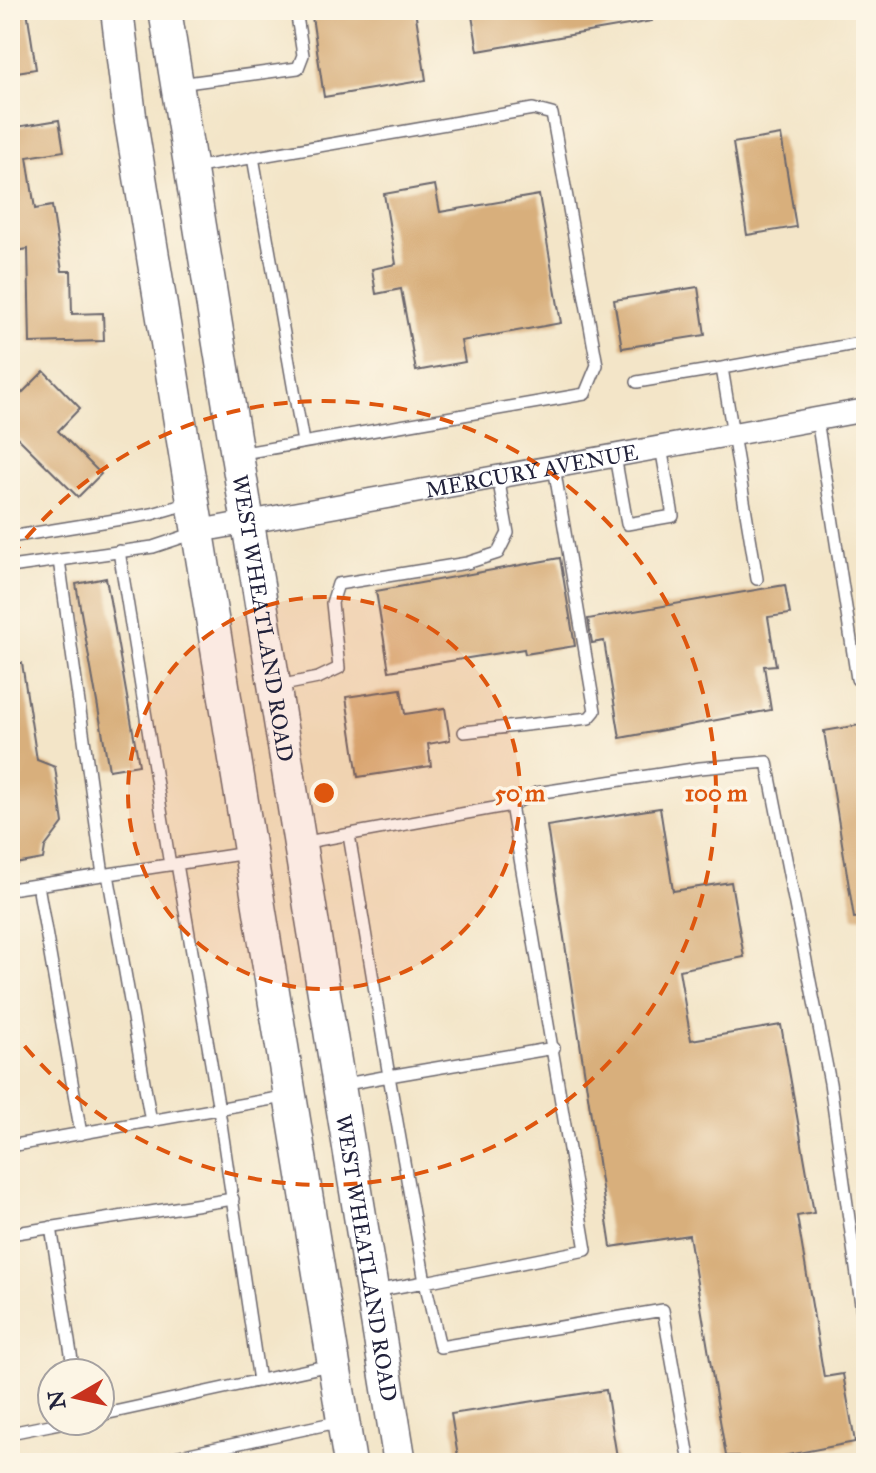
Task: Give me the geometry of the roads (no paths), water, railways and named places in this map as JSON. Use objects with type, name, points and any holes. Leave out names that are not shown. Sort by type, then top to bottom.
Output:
[{"type":"main road","points":[[117,10],[130,116],[350,1463]]},
{"type":"main road","name":"WEST WHEATLAND ROAD","points":[[165,10],[400,1463]]},
{"type":"main road","points":[[291,1096],[341,1085]]},
{"type":"street","name":"MERCURY AVENUE","points":[[196,516],[248,522],[866,410]]},
{"type":"lane","points":[[177,85],[298,68],[303,55],[296,10]]},
{"type":"lane","points":[[190,169],[533,109],[552,114],[597,365],[585,394],[237,454]]},
{"type":"lane","points":[[253,157],[303,442]]},
{"type":"lane","points":[[637,382],[866,342]]},
{"type":"lane","points":[[722,368],[757,579]]},
{"type":"lane","points":[[817,419],[857,679]]},
{"type":"lane","points":[[615,456],[627,524],[673,516],[661,447]]},
{"type":"lane","points":[[464,732],[589,718],[595,711],[554,467]]},
{"type":"lane","points":[[276,686],[318,678],[339,668],[332,603],[338,584],[467,563],[498,553],[508,533],[498,477]]},
{"type":"lane","points":[[10,537],[152,514],[196,516]]},
{"type":"lane","points":[[10,567],[153,547],[196,516]]},
{"type":"lane","points":[[119,551],[219,1110],[259,1381]]},
{"type":"lane","points":[[59,560],[105,875],[151,1122]]},
{"type":"lane","points":[[301,843],[511,805],[536,793],[767,762],[830,1083],[866,1340]]},
{"type":"lane","points":[[373,1291],[586,1250],[511,805]]},
{"type":"lane","points":[[349,835],[425,1282],[440,1347],[663,1310],[690,1463]]},
{"type":"lane","points":[[10,889],[251,853]]},
{"type":"lane","points":[[38,885],[81,1134]]},
{"type":"lane","points":[[341,1085],[554,1048]]},
{"type":"lane","points":[[866,1060],[866,1073]]},
{"type":"lane","points":[[10,1146],[291,1096]]},
{"type":"lane","points":[[10,1234],[233,1199]]},
{"type":"lane","points":[[51,1227],[71,1357]]},
{"type":"lane","points":[[116,1412],[334,1364]]},
{"type":"lane","points":[[147,1463],[343,1420]]},
{"type":"lane","points":[[10,1433],[36,1428]]}]
